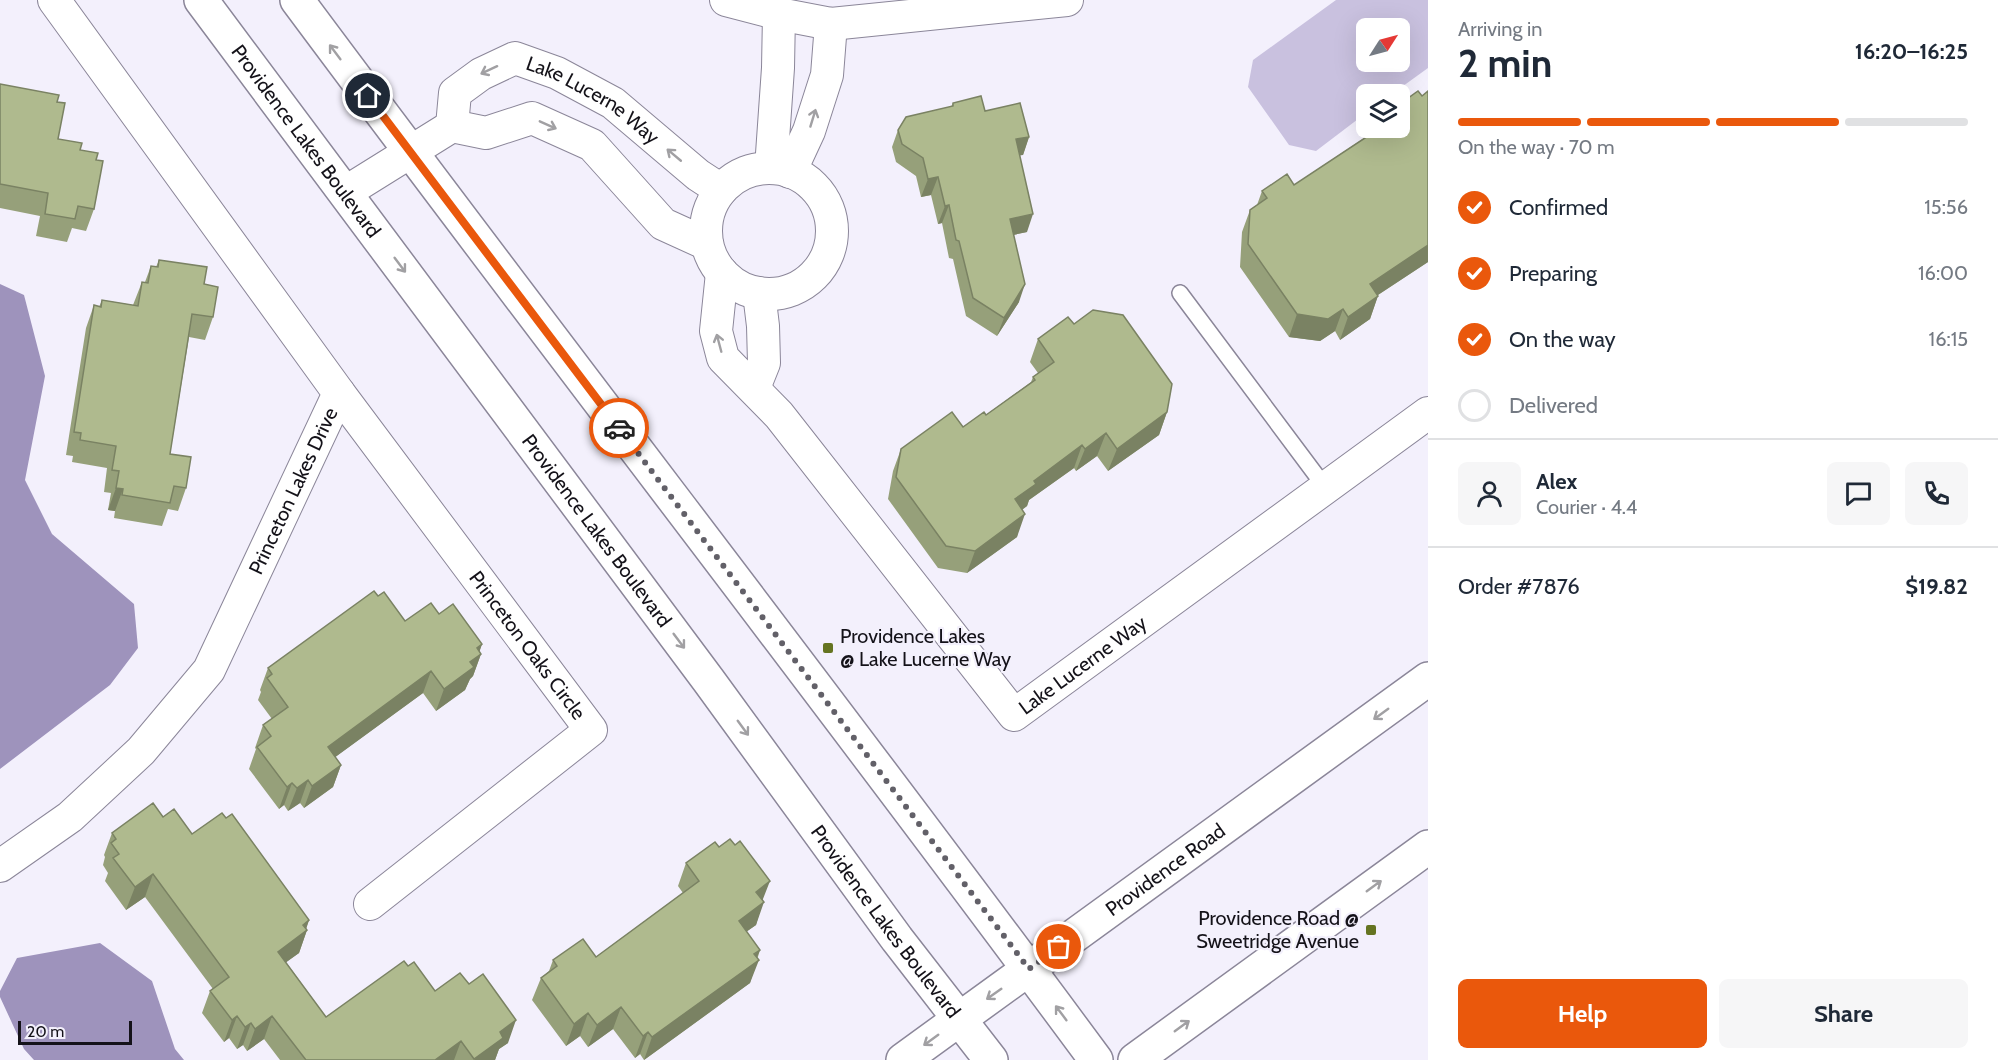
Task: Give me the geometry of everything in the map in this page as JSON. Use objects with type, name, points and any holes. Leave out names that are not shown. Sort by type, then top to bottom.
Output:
[{"type":"street","name":"Princeton Lakes Drive","points":[[0,866],[70,817],[141,751],[209,670],[339,393],[54,0]]},
{"type":"street","name":"Providence Lakes Boulevard","points":[[201,0],[709,681],[897,939],[991,1060]]},
{"type":"street","points":[[297,0],[410,153],[1096,1060]]},
{"type":"street","points":[[726,0],[779,14],[831,24],[1067,0]]},
{"type":"street","points":[[779,14],[781,170]]},
{"type":"street","points":[[781,170],[809,131],[827,75],[831,24]]},
{"type":"street","name":"Lake Lucerne Way","points":[[707,244],[663,224],[592,145],[582,140],[532,117],[486,133],[452,126],[455,93],[481,74],[515,58],[557,73],[613,103],[698,175],[721,190]]},
{"type":"street","points":[[346,192],[452,126]]},
{"type":"street","points":[[752,170],[781,170],[808,182],[822,198],[830,216],[831,237],[826,257],[815,274],[799,287],[779,294],[759,293],[741,288],[722,273],[707,244],[706,225],[711,206],[721,190],[735,178],[752,170]]},
{"type":"street","name":"Lake Lucerne Way","points":[[722,273],[716,331],[723,358],[779,415],[1014,715],[1428,413]]},
{"type":"street","points":[[754,388],[764,363],[764,326],[759,293]]},
{"type":"street","name":"Princeton Oaks Circle","points":[[339,393],[591,730],[370,904]]},
{"type":"street","name":"Providence Road","points":[[903,1060],[1428,680]]},
{"type":"street","points":[[1135,1060],[1428,847]]},
{"type":"lane","points":[[1180,293],[1326,488]]},
{"type":"shaded area","points":[[1336,0],[1428,0],[1428,68],[1406,84],[1356,84],[1356,121],[1316,151],[1289,145],[1248,87],[1253,60]]},
{"type":"shaded area","points":[[0,284],[24,295],[45,376],[25,480],[52,534],[134,604],[138,648],[110,685],[0,769]]},
{"type":"shaded area","points":[[100,943],[152,981],[175,1049],[184,1060],[34,1060],[24,1049],[0,997],[0,991],[17,958]]},
{"type":"building","points":[[0,84],[59,95],[57,102],[65,103],[58,139],[82,143],[80,150],[98,153],[96,160],[103,161],[94,209],[78,206],[75,219],[45,214],[48,193],[0,184]]},
{"type":"building","points":[[1418,91],[1422,96],[1428,91],[1428,245],[1370,284],[1378,296],[1348,317],[1343,309],[1328,319],[1297,314],[1248,244],[1250,210],[1267,198],[1262,191],[1287,174],[1294,185],[1365,138],[1410,138],[1410,97]]},
{"type":"building","points":[[981,96],[985,111],[1020,103],[1029,137],[1016,139],[1033,214],[1010,219],[1025,284],[1004,318],[973,298],[959,241],[956,240],[949,205],[945,206],[938,177],[928,179],[923,158],[902,144],[898,130],[906,117],[953,106],[953,103]]},
{"type":"building","points":[[159,260],[207,267],[204,284],[218,287],[213,317],[192,314],[170,454],[191,457],[186,488],[174,486],[170,503],[122,495],[123,489],[116,488],[119,471],[112,470],[116,446],[80,440],[81,433],[74,432],[94,305],[101,307],[102,300],[138,306],[142,282],[148,283],[151,266],[158,267]]},
{"type":"building","points":[[1093,310],[1123,315],[1172,384],[1167,412],[1117,449],[1106,433],[1085,449],[1082,445],[1034,481],[1036,484],[1015,499],[1025,514],[975,551],[946,546],[896,477],[901,449],[952,412],[963,427],[984,412],[986,415],[1035,380],[1033,377],[1054,362],[1038,339],[1068,317],[1074,324]]},
{"type":"building","points":[[374,591],[378,596],[384,592],[405,621],[431,603],[439,614],[453,604],[482,644],[477,648],[481,654],[470,662],[474,667],[444,689],[431,671],[328,747],[341,765],[312,786],[308,780],[297,788],[292,783],[287,787],[257,747],[271,736],[263,725],[288,707],[267,678],[272,674],[268,668]]},
{"type":"building","points":[[153,803],[163,817],[174,809],[192,834],[222,813],[226,818],[232,814],[309,920],[303,925],[307,930],[278,952],[326,1017],[404,961],[408,966],[414,962],[435,991],[460,973],[469,984],[483,974],[516,1020],[500,1032],[503,1038],[474,1059],[461,1041],[435,1060],[306,1060],[272,1016],[255,1029],[251,1023],[245,1027],[237,1016],[232,1020],[210,991],[229,977],[153,874],[135,887],[113,858],[119,854],[111,843],[116,839],[112,833]]},
{"type":"building","points":[[730,839],[735,845],[740,841],[770,881],[756,892],[764,902],[739,921],[760,950],[754,954],[759,960],[652,1037],[648,1032],[643,1036],[621,1007],[597,1025],[588,1013],[574,1024],[541,978],[557,966],[553,960],[583,939],[596,957],[699,881],[686,863],[715,842],[719,847]]},
{"type":"way so far","points":[[619,428],[1029,969],[1059,947]]},
{"type":"place","name":"Providence Lakes @ Lake Lucerne Way","points":[[828,648]]},
{"type":"place","name":"Providence Road @ Sweetridge Avenue","points":[[1371,930]]},
{"type":"route","points":[[368,96],[619,428]]}]
